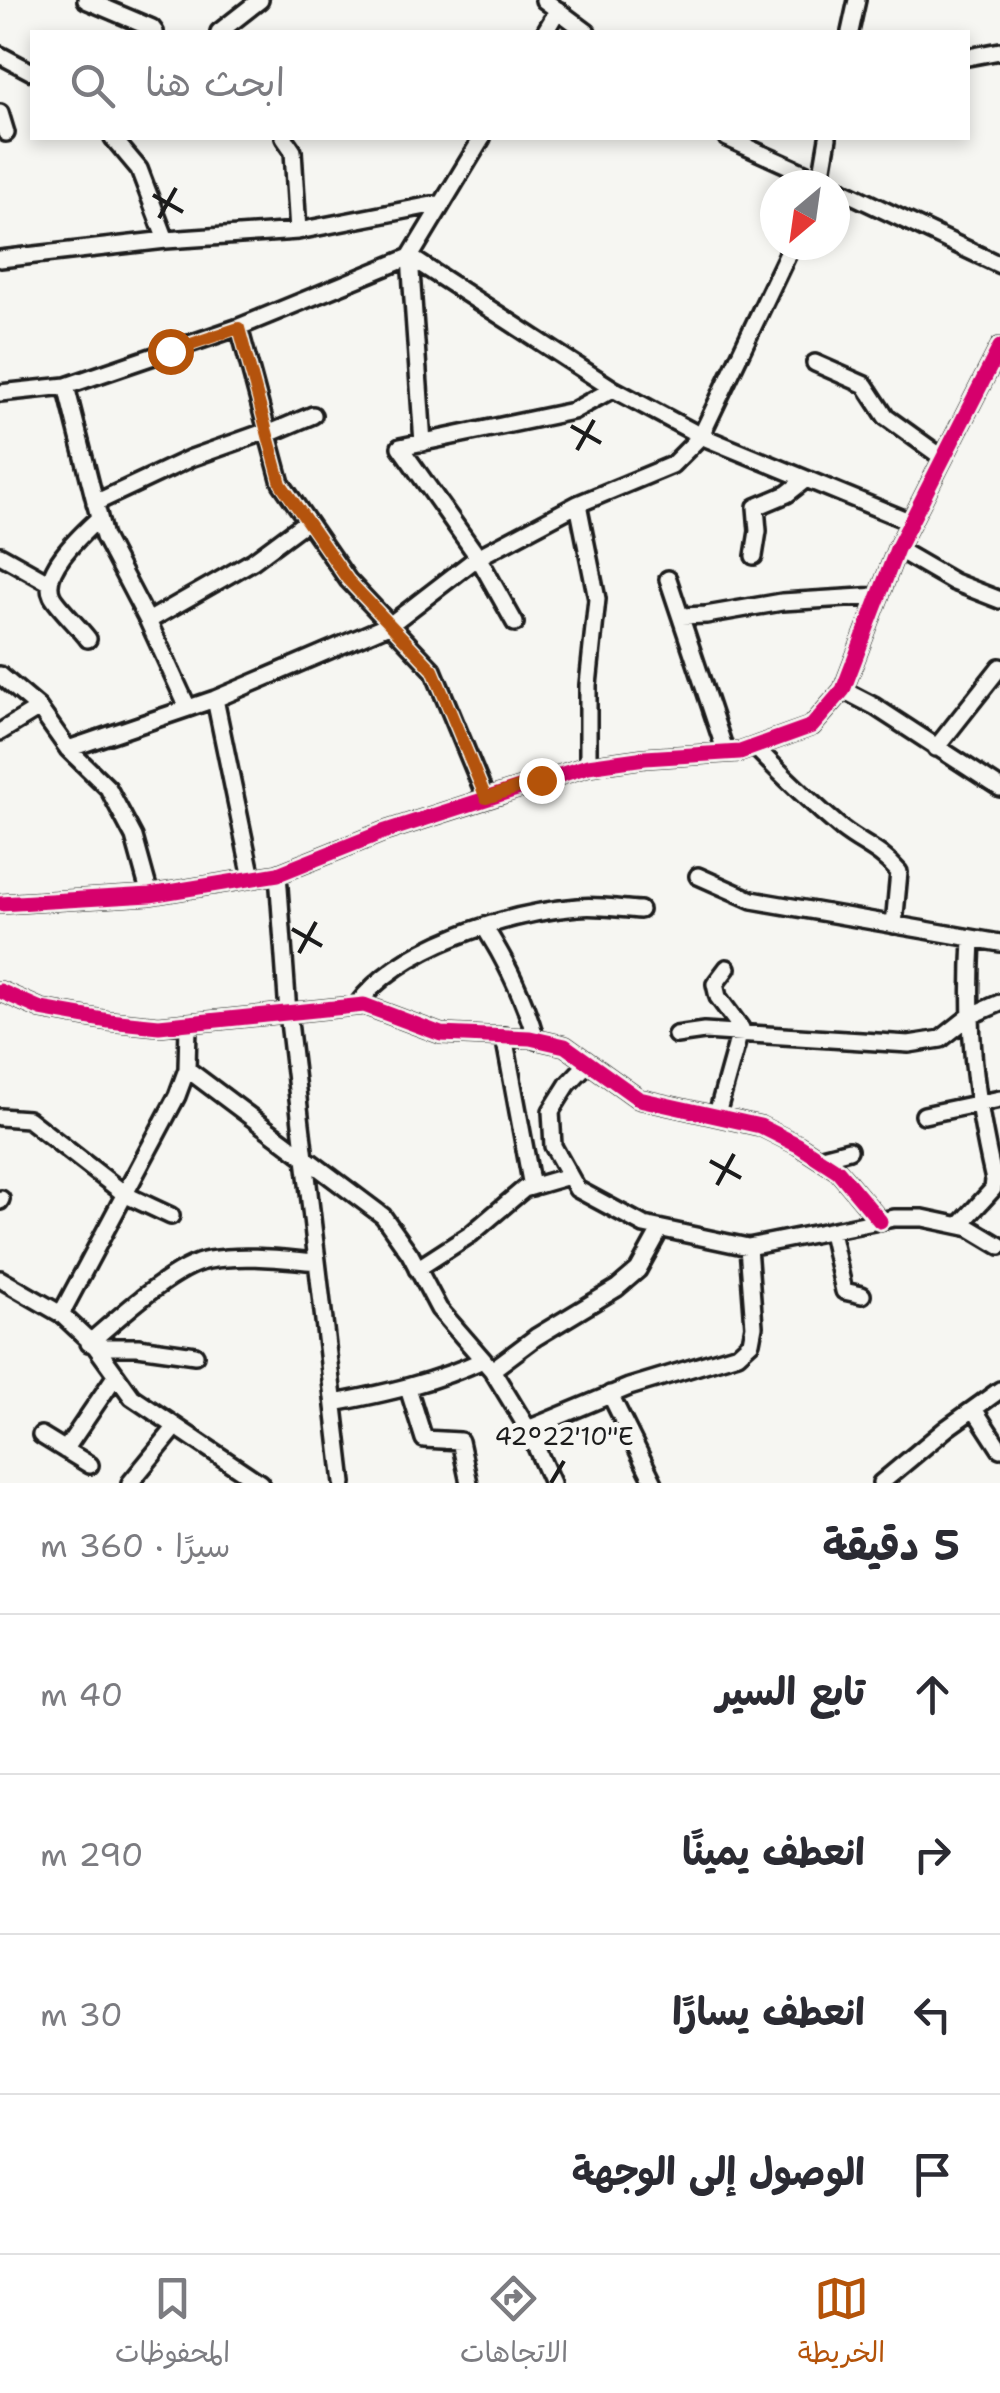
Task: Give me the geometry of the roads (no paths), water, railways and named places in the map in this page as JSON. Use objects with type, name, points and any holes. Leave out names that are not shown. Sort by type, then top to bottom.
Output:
[{"type":"street","points":[[91,0],[153,30]]},
{"type":"street","points":[[222,30],[260,0]]},
{"type":"street","points":[[850,30],[857,0]]},
{"type":"street","points":[[545,30],[551,5],[583,30]]},
{"type":"street","points":[[970,57],[1000,50]]},
{"type":"street","points":[[0,55],[30,71]]},
{"type":"street","points":[[0,113],[6,133]]},
{"type":"street","points":[[115,140],[139,169],[166,240]]},
{"type":"street","points":[[286,140],[294,151],[298,231]]},
{"type":"street","points":[[423,443],[410,256],[481,140]]},
{"type":"street","points":[[730,140],[796,170]]},
{"type":"street","points":[[827,170],[828,140]]},
{"type":"street","points":[[850,195],[1000,265]]},
{"type":"street","points":[[0,259],[166,240],[298,231],[442,203]]},
{"type":"street","points":[[0,394],[66,386],[239,328],[410,256]]},
{"type":"street","points":[[410,256],[613,389],[701,436],[911,522]]},
{"type":"street","points":[[68,749],[215,699],[390,624],[478,557],[578,504],[672,465],[701,436],[785,260]]},
{"type":"street","points":[[239,328],[281,484],[348,580],[433,670],[486,798]]},
{"type":"street","points":[[0,904],[150,895],[278,874],[331,850],[588,766],[645,758],[726,754],[812,726],[842,690],[897,549],[1000,346]]},
{"type":"street","points":[[815,363],[865,386],[886,417],[943,458]]},
{"type":"street","points":[[66,386],[104,537],[188,708]]},
{"type":"street","points":[[515,624],[478,557],[400,448],[574,411],[613,389]]},
{"type":"street","points":[[88,639],[50,594],[50,583],[64,553],[97,511],[191,458],[313,416]]},
{"type":"street","points":[[754,556],[756,506],[786,494],[806,479]]},
{"type":"street","points":[[578,504],[597,599],[588,685],[588,766]]},
{"type":"street","points":[[148,621],[252,560],[307,521]]},
{"type":"street","points":[[897,549],[954,582],[1000,600]]},
{"type":"street","points":[[0,555],[50,583]]},
{"type":"street","points":[[668,580],[726,754]]},
{"type":"street","points":[[682,616],[782,602],[878,596]]},
{"type":"street","points":[[936,748],[1000,666]]},
{"type":"street","points":[[0,674],[39,708],[68,749],[108,788],[134,837],[150,895]]},
{"type":"street","points":[[842,690],[874,706],[1000,788]]},
{"type":"street","points":[[215,699],[252,878]]},
{"type":"street","points":[[0,732],[39,708]]},
{"type":"street","points":[[755,747],[796,791],[847,833],[881,852],[898,872],[894,925]]},
{"type":"street","points":[[278,874],[288,1012],[343,1483]]},
{"type":"street","points":[[698,876],[752,900],[1000,943]]},
{"type":"street","points":[[357,1006],[372,986],[397,967],[518,915],[582,906],[640,910]]},
{"type":"street","points":[[484,928],[501,953],[528,1009],[536,1040]]},
{"type":"street","points":[[960,1225],[996,1188],[976,1104],[970,1016],[972,938]]},
{"type":"street","points":[[717,1114],[741,1028],[718,997],[715,984],[727,968]]},
{"type":"street","points":[[0,991],[41,1009],[109,1022],[188,1025],[357,1006],[441,1034],[504,1036],[565,1046],[639,1099],[760,1126],[818,1158],[838,1171],[880,1221]]},
{"type":"street","points":[[676,1035],[704,1032],[909,1044],[941,1039],[970,1016],[1000,1003]]},
{"type":"street","points":[[61,1314],[177,1096],[187,1069],[188,1025]]},
{"type":"street","points":[[504,1036],[532,1187]]},
{"type":"street","points":[[588,1063],[568,1084],[551,1111],[553,1146],[577,1189],[632,1219],[660,1230],[748,1247],[880,1221],[923,1218],[960,1225],[1000,1246]]},
{"type":"street","points":[[187,1069],[383,1216],[439,1309],[488,1365],[528,1429],[546,1481]]},
{"type":"street","points":[[924,1115],[1000,1099]]},
{"type":"street","points":[[0,1117],[28,1120],[126,1195],[171,1216]]},
{"type":"street","points":[[818,1158],[849,1150]]},
{"type":"street","points":[[417,1268],[471,1234],[524,1189],[569,1176]]},
{"type":"street","points":[[334,1403],[408,1388],[488,1365],[617,1288],[638,1270],[660,1230]]},
{"type":"street","points":[[831,1232],[844,1291],[862,1295]]},
{"type":"street","points":[[528,1429],[610,1394],[738,1354],[751,1342],[754,1326],[748,1247]]},
{"type":"street","points":[[92,1345],[158,1287],[205,1260],[253,1257],[318,1262]]},
{"type":"street","points":[[0,1279],[61,1314],[92,1345],[132,1397],[260,1483]]},
{"type":"street","points":[[92,1345],[195,1355]]},
{"type":"street","points":[[65,1450],[116,1375]]},
{"type":"street","points":[[408,1388],[424,1439],[460,1441],[469,1483]]},
{"type":"street","points":[[881,1483],[1000,1390]]},
{"type":"street","points":[[610,1394],[654,1483]]},
{"type":"street","points":[[974,1409],[1000,1449]]},
{"type":"street","points":[[130,1483],[176,1428]]},
{"type":"street","points":[[41,1435],[90,1465]]}]
